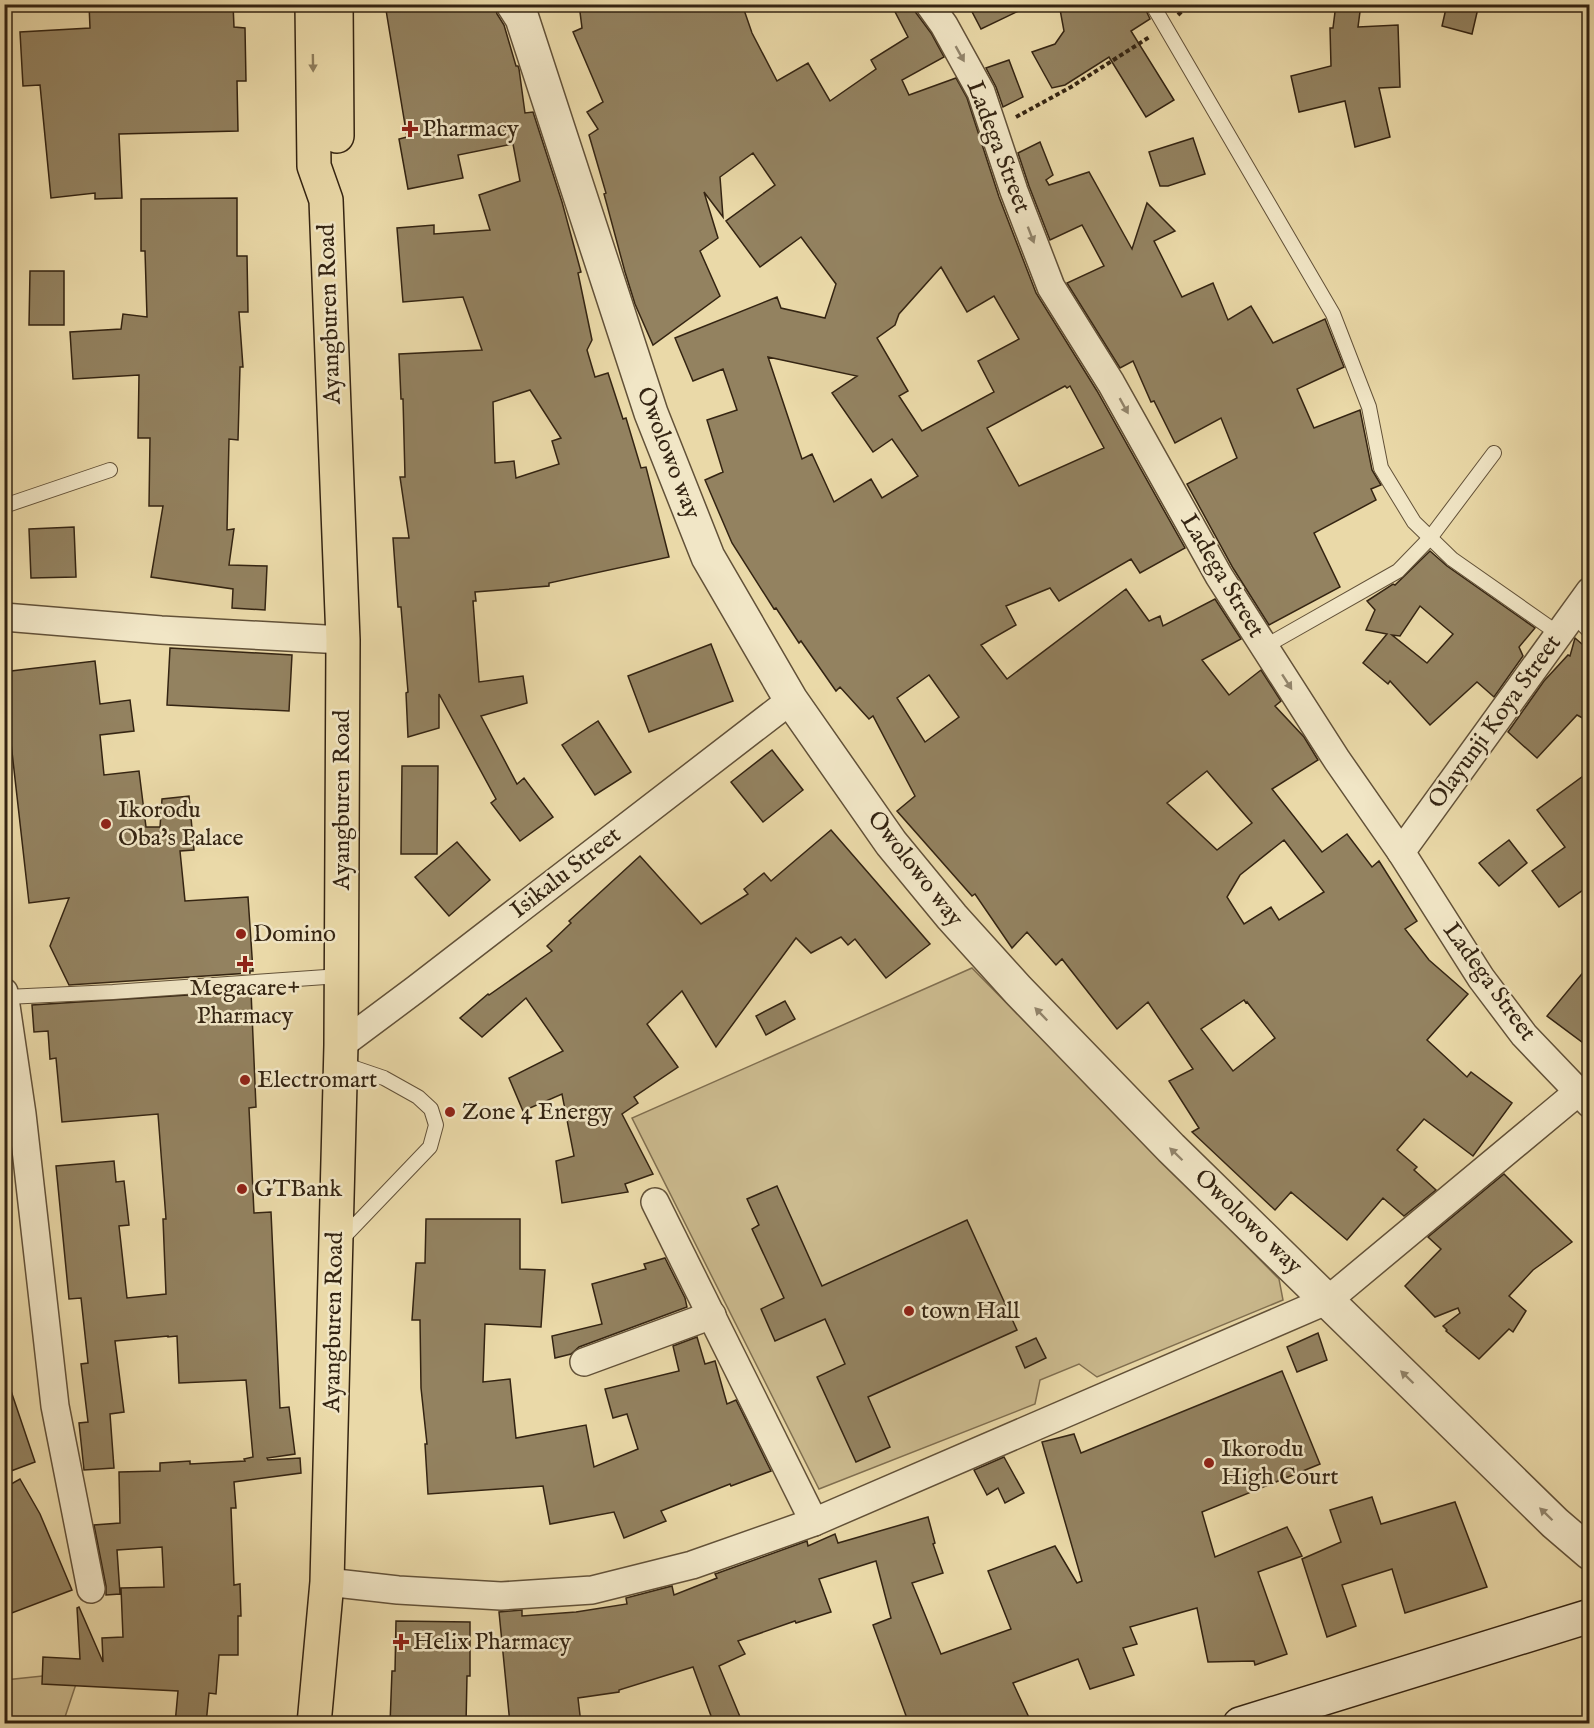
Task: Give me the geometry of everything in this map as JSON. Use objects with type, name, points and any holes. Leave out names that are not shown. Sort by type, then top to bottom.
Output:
[{"type":"main road","name":"Ayangburen Road","points":[[312,4],[314,166],[326,200],[343,640],[341,1054],[336,1246],[327,1582],[314,1724]]},
{"type":"main road","name":"Ayangburen Road","points":[[326,200],[337,161],[336,4]]},
{"type":"street","name":"Owolowo way","points":[[513,4],[522,18],[651,413],[708,557],[791,700],[891,843],[952,917],[1018,990],[1171,1149],[1556,1523],[1590,1553]]},
{"type":"street","name":"Ladega Street","points":[[929,4],[944,25],[981,92],[1014,191],[1051,286],[1111,384],[1219,576],[1481,978],[1524,1035],[1584,1098]]},
{"type":"street","name":"Olayunji Koya Street","points":[[1401,852],[1574,627],[1590,591]]},
{"type":"street","points":[[4,617],[161,630],[343,640]]},
{"type":"street","name":"Isikalu Street","points":[[341,1054],[791,700]]},
{"type":"street","points":[[5,994],[56,1406],[91,1589]]},
{"type":"street","points":[[327,1582],[398,1590],[501,1596],[592,1590],[692,1565],[814,1522],[1328,1300],[1584,1098]]},
{"type":"street","points":[[655,1202],[814,1522]]},
{"type":"street","points":[[584,1362],[712,1315]]},
{"type":"street","points":[[1240,1724],[1590,1616]]},
{"type":"lane","points":[[1152,4],[1333,314],[1369,407],[1382,468],[1414,522],[1452,559],[1574,627]]},
{"type":"lane","points":[[1264,647],[1398,571],[1430,538],[1494,453]]},
{"type":"lane","points":[[4,506],[110,470]]},
{"type":"lane","points":[[5,994],[113,992],[340,976]]},
{"type":"lane","points":[[336,1246],[430,1147],[436,1125],[431,1109],[418,1097],[341,1054]]},
{"type":"path","points":[[994,128],[1071,87],[1165,27],[1189,4]]},
{"type":"shaded area","points":[[972,968],[1279,1279],[1283,1300],[1097,1377],[1079,1364],[1040,1380],[1035,1404],[819,1489],[632,1118]]},
{"type":"shaded area","points":[[80,1672],[63,1723],[5,1724],[5,1680]]},
{"type":"building","points":[[89,4],[233,4],[234,27],[245,28],[246,81],[237,81],[238,131],[119,134],[122,198],[95,199],[95,193],[51,198],[40,85],[23,86],[20,32],[90,28]]},
{"type":"building","points":[[385,4],[494,4],[519,69],[525,113],[533,112],[562,202],[581,272],[578,273],[592,340],[587,350],[595,377],[608,373],[623,419],[626,418],[641,468],[646,467],[669,557],[549,583],[549,586],[475,592],[476,601],[473,601],[479,682],[523,676],[527,703],[481,716],[517,784],[524,778],[553,817],[520,841],[491,803],[496,799],[439,694],[439,728],[408,737],[406,693],[408,692],[393,538],[409,538],[400,477],[405,477],[403,399],[401,399],[399,354],[482,350],[463,297],[403,302],[397,228],[434,225],[434,234],[490,230],[479,195],[520,181],[513,144],[458,155],[463,178],[408,189],[399,139],[407,137]],"holes":[[[530,390],[561,438],[552,441],[559,464],[516,478],[514,461],[495,463],[493,402]]]},
{"type":"building","points":[[579,4],[742,4],[752,33],[777,81],[808,63],[830,101],[876,69],[871,60],[908,37],[891,4],[913,4],[916,13],[931,33],[944,57],[902,80],[909,95],[956,78],[967,98],[999,197],[1036,293],[1097,391],[1185,548],[1140,573],[1131,559],[1059,601],[1050,588],[1006,606],[1016,625],[981,645],[1007,679],[1126,589],[1149,621],[1160,616],[1163,626],[1215,599],[1241,639],[1202,660],[1229,695],[1261,670],[1281,701],[1275,706],[1304,737],[1318,760],[1272,789],[1322,852],[1347,834],[1372,867],[1379,861],[1417,921],[1405,929],[1429,960],[1468,994],[1427,1040],[1467,1077],[1471,1072],[1512,1103],[1473,1156],[1424,1119],[1397,1150],[1417,1167],[1414,1170],[1436,1190],[1404,1216],[1383,1198],[1347,1240],[1291,1192],[1275,1210],[1192,1132],[1199,1128],[1169,1081],[1193,1069],[1148,1002],[1117,1029],[1062,959],[1056,965],[1027,932],[1012,948],[975,894],[972,896],[897,811],[915,796],[873,716],[869,719],[840,687],[836,691],[801,641],[799,643],[776,608],[774,609],[732,543],[705,480],[723,472],[707,420],[737,410],[723,369],[693,381],[675,338],[777,297],[781,308],[825,318],[836,284],[801,237],[760,267],[726,221],[775,185],[753,153],[720,177],[723,217],[704,192],[718,238],[700,251],[720,296],[653,345],[635,304],[625,272],[589,135],[598,129],[587,112],[603,102],[573,32],[582,28]],"holes":[[[941,267],[967,312],[994,296],[1019,339],[978,361],[994,392],[922,431],[899,396],[908,391],[877,338],[895,325],[899,314]],[[768,357],[857,376],[832,393],[873,452],[892,439],[918,476],[882,498],[871,479],[834,502],[812,454],[802,459]],[[1065,386],[1067,388],[1070,386],[1104,448],[1019,486],[987,428]],[[929,675],[959,717],[925,742],[897,698]],[[1207,771],[1252,823],[1217,850],[1167,803]],[[1284,840],[1324,892],[1279,920],[1271,907],[1244,924],[1227,897],[1240,875]],[[1244,1000],[1275,1038],[1233,1071],[1201,1029]]]},
{"type":"building","points":[[968,4],[1033,4],[981,29]]},
{"type":"building","points":[[1059,4],[1143,4],[1150,19],[1131,31],[1174,100],[1146,117],[1109,57],[1065,85],[1052,88],[1032,52],[1055,44],[1064,31]]},
{"type":"building","points":[[1336,4],[1361,4],[1358,27],[1398,25],[1400,87],[1379,88],[1390,137],[1355,147],[1345,101],[1299,112],[1291,76],[1331,66],[1330,28],[1333,28]]},
{"type":"building","points":[[1447,4],[1479,4],[1472,34],[1442,26]]},
{"type":"building","points":[[1009,60],[1023,97],[1003,107],[986,68]]},
{"type":"building","points":[[1193,138],[1205,174],[1168,186],[1160,186],[1149,152]]},
{"type":"building","points":[[1040,142],[1053,175],[1046,180],[1049,185],[1089,172],[1132,249],[1147,203],[1175,231],[1154,241],[1182,297],[1213,283],[1228,320],[1251,306],[1273,343],[1325,319],[1344,367],[1297,389],[1314,428],[1360,410],[1372,470],[1381,485],[1371,489],[1376,500],[1314,533],[1340,587],[1269,625],[1233,568],[1187,484],[1237,458],[1221,418],[1175,443],[1154,401],[1151,402],[1133,361],[1120,368],[1067,283],[1104,266],[1082,225],[1050,240],[1029,186],[1018,153]]},
{"type":"building","points":[[237,198],[237,256],[247,256],[248,312],[239,312],[243,367],[240,367],[238,440],[229,439],[227,530],[234,529],[229,565],[267,566],[265,610],[232,608],[233,589],[151,577],[163,506],[149,506],[150,438],[138,438],[139,375],[73,379],[70,332],[121,329],[123,314],[147,317],[145,251],[141,251],[141,199]]},
{"type":"building","points":[[30,271],[64,271],[64,325],[29,325]]},
{"type":"building","points":[[74,527],[76,577],[31,578],[29,529]]},
{"type":"building","points":[[1430,551],[1447,566],[1535,628],[1519,647],[1523,656],[1494,697],[1477,682],[1430,725],[1390,681],[1388,684],[1363,663],[1387,634],[1366,630],[1375,610],[1367,601],[1393,584],[1395,585]],"holes":[[[1420,606],[1453,634],[1427,663],[1392,635],[1400,636]]]},
{"type":"building","points":[[1575,638],[1590,651],[1590,722],[1577,715],[1537,758],[1508,732],[1544,681],[1568,655],[1570,656]]},
{"type":"building","points":[[711,644],[733,701],[649,732],[628,676]]},
{"type":"building","points":[[170,648],[292,655],[289,711],[167,705]]},
{"type":"building","points":[[95,661],[100,704],[130,700],[134,731],[100,735],[104,775],[139,771],[146,827],[160,827],[162,799],[189,796],[194,850],[180,851],[185,901],[248,897],[253,971],[250,973],[69,985],[50,946],[69,898],[29,903],[4,681],[11,671]]},
{"type":"building","points":[[598,721],[631,772],[595,795],[562,745]]},
{"type":"building","points":[[772,750],[803,790],[763,822],[731,782]]},
{"type":"building","points":[[402,766],[438,766],[437,854],[401,854]]},
{"type":"building","points":[[1590,771],[1590,885],[1559,907],[1532,871],[1565,847],[1537,810]]},
{"type":"building","points":[[831,830],[930,944],[886,978],[855,939],[848,945],[841,937],[811,953],[796,938],[716,1047],[682,991],[647,1024],[678,1067],[634,1097],[638,1103],[622,1114],[653,1174],[625,1184],[628,1192],[562,1203],[556,1161],[574,1156],[562,1094],[523,1111],[509,1078],[563,1051],[526,998],[482,1037],[460,1018],[488,994],[552,951],[547,946],[571,923],[569,921],[640,856],[701,924],[748,894],[744,889],[764,873],[771,881]]},
{"type":"building","points":[[1509,840],[1527,863],[1499,886],[1479,863]]},
{"type":"building","points":[[457,842],[490,880],[449,916],[415,877]]},
{"type":"building","points":[[1590,964],[1590,1048],[1547,1016]]},
{"type":"building","points":[[251,991],[256,1107],[249,1108],[254,1213],[271,1212],[280,1408],[289,1407],[295,1454],[267,1458],[268,1460],[300,1458],[301,1473],[234,1482],[236,1508],[231,1508],[234,1585],[240,1584],[241,1616],[238,1616],[238,1655],[219,1655],[216,1694],[209,1693],[206,1724],[175,1724],[178,1691],[42,1684],[43,1657],[80,1659],[77,1608],[79,1607],[103,1662],[102,1638],[123,1637],[121,1588],[164,1587],[162,1547],[117,1550],[120,1594],[106,1595],[94,1525],[120,1523],[119,1472],[160,1471],[160,1463],[245,1461],[244,1459],[253,1457],[246,1380],[179,1383],[177,1336],[115,1341],[124,1412],[110,1414],[114,1468],[84,1470],[79,1423],[88,1422],[81,1364],[88,1363],[81,1298],[69,1299],[56,1166],[114,1161],[116,1182],[124,1181],[129,1225],[119,1226],[127,1298],[166,1294],[163,1219],[166,1219],[158,1114],[62,1122],[56,1058],[50,1059],[48,1031],[34,1032],[32,1005]]},
{"type":"building","points":[[785,1001],[795,1019],[766,1035],[756,1016]]},
{"type":"building","points":[[1504,1174],[1572,1242],[1533,1270],[1509,1296],[1526,1311],[1513,1332],[1509,1329],[1479,1359],[1443,1326],[1460,1313],[1458,1308],[1435,1317],[1405,1286],[1441,1249],[1428,1237]]},
{"type":"building","points":[[777,1186],[822,1286],[967,1220],[1017,1330],[868,1397],[890,1447],[856,1462],[817,1377],[845,1364],[825,1319],[775,1341],[761,1309],[784,1298],[752,1229],[759,1225],[747,1199]]},
{"type":"building","points":[[426,1219],[520,1219],[520,1269],[545,1270],[541,1327],[485,1324],[483,1382],[510,1379],[516,1438],[586,1425],[594,1467],[638,1449],[627,1414],[613,1418],[605,1389],[679,1371],[673,1346],[697,1337],[705,1364],[715,1361],[727,1404],[736,1400],[771,1471],[661,1511],[666,1521],[624,1538],[614,1512],[550,1524],[543,1486],[428,1494],[425,1444],[427,1444],[421,1388],[420,1320],[412,1320],[416,1263],[425,1263]]},
{"type":"building","points":[[665,1258],[685,1298],[687,1307],[579,1347],[571,1354],[555,1358],[552,1336],[602,1324],[592,1284],[646,1269],[644,1264]]},
{"type":"building","points":[[1318,1333],[1327,1360],[1297,1372],[1287,1347]]},
{"type":"building","points":[[1036,1338],[1046,1358],[1025,1368],[1016,1347]]},
{"type":"building","points":[[1282,1371],[1320,1464],[1202,1512],[1215,1557],[1287,1527],[1302,1556],[1258,1572],[1287,1654],[1255,1665],[1254,1661],[1208,1662],[1197,1608],[1130,1627],[1137,1644],[1123,1648],[1134,1675],[1090,1689],[1078,1659],[1013,1683],[1032,1724],[909,1724],[873,1625],[891,1618],[876,1561],[819,1579],[831,1612],[796,1623],[795,1621],[738,1641],[745,1654],[719,1666],[743,1724],[714,1724],[693,1667],[619,1690],[619,1692],[578,1698],[581,1724],[510,1724],[499,1612],[522,1610],[522,1616],[576,1612],[627,1604],[626,1598],[672,1586],[674,1595],[717,1578],[715,1574],[807,1541],[808,1546],[835,1534],[838,1543],[928,1517],[935,1543],[933,1544],[943,1573],[912,1583],[941,1654],[1011,1629],[988,1571],[1055,1546],[1077,1583],[1082,1581],[1042,1442],[1074,1434],[1081,1453]]},
{"type":"building","points":[[8,1382],[35,1462],[11,1471],[4,1453],[4,1383]]},
{"type":"building","points":[[1004,1457],[1024,1493],[1005,1503],[998,1488],[987,1495],[974,1470]]},
{"type":"building","points":[[20,1479],[40,1514],[72,1590],[4,1616],[4,1488]]},
{"type":"building","points":[[1372,1497],[1381,1524],[1455,1502],[1487,1587],[1405,1613],[1392,1569],[1342,1585],[1356,1626],[1327,1637],[1302,1559],[1341,1542],[1330,1510]]},
{"type":"building","points":[[396,1621],[470,1622],[470,1676],[467,1676],[466,1724],[390,1724],[392,1671],[395,1671]]},
{"type":"place","name":"Pharmacy","points":[[410,129]]},
{"type":"place","name":"Ikorodu Oba's Palace","points":[[106,824]]},
{"type":"place","name":"Domino","points":[[241,934]]},
{"type":"place","name":"Megacare+ Pharmacy","points":[[245,964]]},
{"type":"place","name":"Electromart","points":[[245,1080]]},
{"type":"place","name":"Zone 4 Energy","points":[[450,1112]]},
{"type":"place","name":"GTBank","points":[[242,1189]]},
{"type":"place","name":"town Hall","points":[[909,1311]]},
{"type":"place","name":"Ikorodu High Court","points":[[1209,1463]]},
{"type":"place","name":"Helix Pharmacy","points":[[401,1642]]}]
